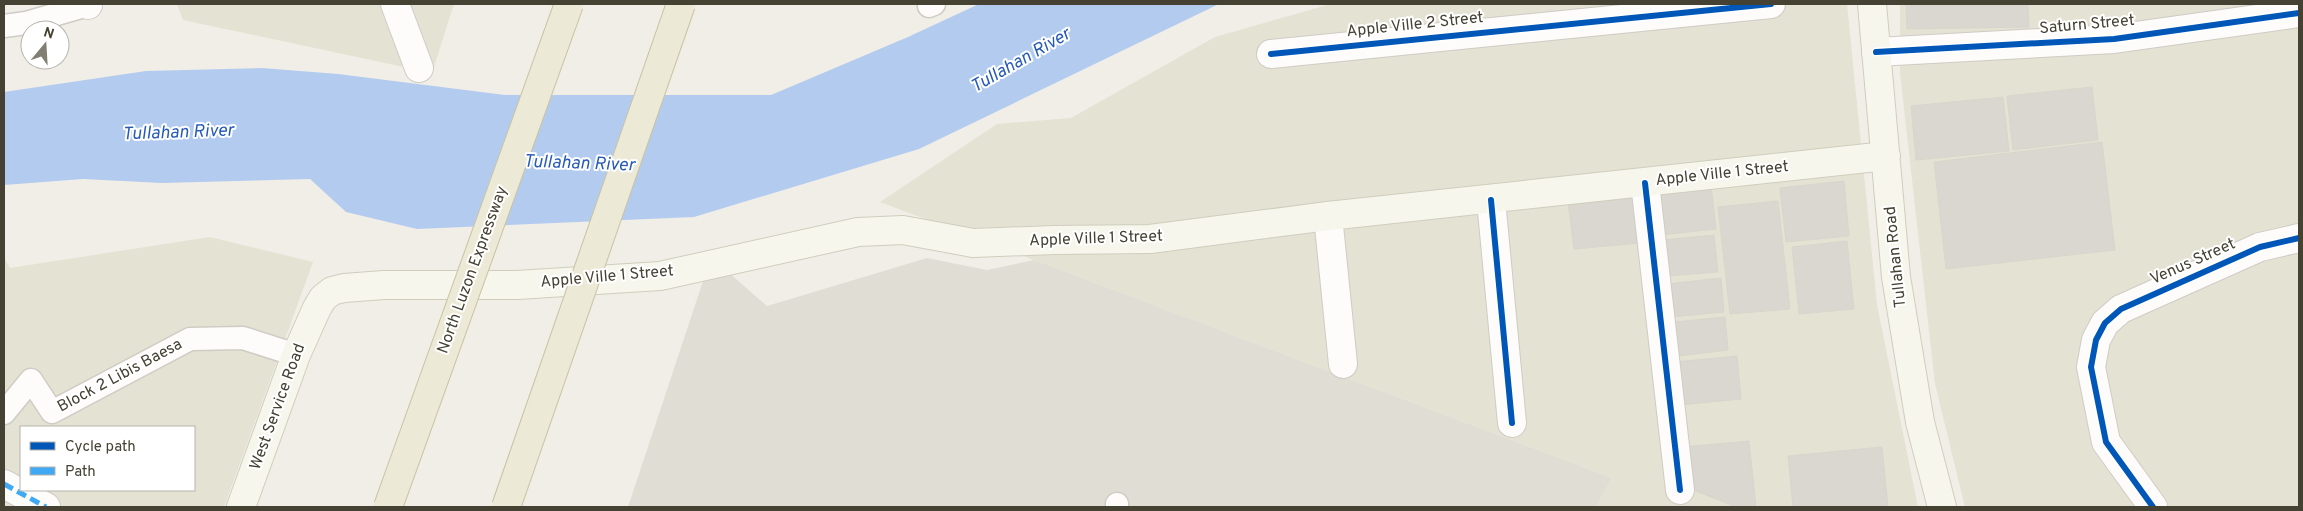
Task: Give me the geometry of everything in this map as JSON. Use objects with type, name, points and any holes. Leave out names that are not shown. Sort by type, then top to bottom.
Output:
[{"type":"highway","name":"North Luzon Expressway","points":[[388,507],[569,4]]},
{"type":"highway","points":[[506,507],[681,4]]},
{"type":"main road","name":"Tullahan Road","points":[[1872,4],[1896,277],[1920,422],[1942,507]]},
{"type":"main road","name":"Apple Ville 1 Street","points":[[317,308],[323,298],[332,291],[352,287],[384,285],[517,285],[660,276],[858,232],[903,230],[973,244],[1054,240],[1150,239],[1328,216],[1491,200],[1886,156]]},
{"type":"main road","name":"West Service Road","points":[[241,507],[296,355],[317,308]]},
{"type":"street","points":[[395,4],[419,68]]},
{"type":"street","name":"Apple Ville 2 Street","points":[[1271,54],[1771,4]]},
{"type":"street","name":"Saturn Street","points":[[1876,52],[2114,39],[2299,13]]},
{"type":"street","points":[[1645,183],[1680,490]]},
{"type":"street","points":[[1491,200],[1512,423]]},
{"type":"street","points":[[1328,216],[1343,364]]},
{"type":"street","name":"Venus Street","points":[[2153,507],[2106,442],[2091,367],[2096,340],[2105,323],[2121,309],[2260,247],[2299,238]]},
{"type":"street","points":[[4,484],[46,507]]},
{"type":"lane","points":[[4,26],[26,23],[88,4]]},
{"type":"lane","name":"Block 2 Libis Baesa","points":[[4,413],[31,380],[52,412],[190,339],[243,338],[296,355]]},
{"type":"shaded area","points":[[177,4],[454,4],[432,73],[183,20]]},
{"type":"shaded area","points":[[1331,4],[1847,4],[1877,305],[1918,507],[1596,507],[1612,478],[880,202],[997,124],[1071,118],[1215,37]]},
{"type":"shaded area","points":[[1900,4],[2299,4],[2299,507],[1965,507],[1935,384],[1900,73]]},
{"type":"shaded area","points":[[210,237],[313,262],[224,507],[4,507],[4,257],[10,268]]},
{"type":"shaded area","points":[[711,257],[767,306],[927,258],[987,270],[1034,260],[1612,478],[1596,507],[628,507]]},
{"type":"water","name":"Tullahan River","points":[[979,4],[1219,4],[919,149],[694,217],[417,229],[346,212],[310,179],[162,183],[83,179],[4,185],[4,92],[146,71],[262,68],[338,74],[505,95],[771,95],[908,37]]},
{"type":"building","points":[[1906,4],[2028,4],[2029,27],[1907,29]]},
{"type":"building","points":[[2092,87],[2098,140],[2013,150],[2007,96]]},
{"type":"building","points":[[2003,97],[2009,151],[1916,160],[1911,106]]},
{"type":"building","points":[[2102,142],[2115,250],[1946,269],[1934,162]]},
{"type":"building","points":[[1844,181],[1849,236],[1786,242],[1780,188]]},
{"type":"building","points":[[1711,186],[1716,229],[1660,235],[1656,192]]},
{"type":"building","points":[[1635,194],[1640,243],[1574,249],[1568,201]]},
{"type":"building","points":[[1778,201],[1790,309],[1730,314],[1718,207]]},
{"type":"building","points":[[1714,235],[1718,272],[1666,276],[1663,240]]},
{"type":"building","points":[[1847,241],[1854,309],[1799,314],[1792,247]]},
{"type":"building","points":[[1721,278],[1724,312],[1671,317],[1667,284]]},
{"type":"building","points":[[1725,317],[1728,350],[1678,356],[1675,322]]},
{"type":"building","points":[[1737,356],[1741,399],[1680,405],[1675,362]]},
{"type":"building","points":[[1749,441],[1756,507],[1736,507],[1686,487],[1682,447]]},
{"type":"building","points":[[1882,447],[1888,507],[1793,507],[1788,456]]},
{"type":"marked path","points":[[4,484],[46,507]]},
{"type":"cycle path","points":[[1271,54],[1771,4]]},
{"type":"cycle path","points":[[1876,52],[2114,39],[2299,13]]},
{"type":"cycle path","points":[[1645,183],[1680,490]]},
{"type":"cycle path","points":[[1491,200],[1512,423]]},
{"type":"cycle path","points":[[2153,507],[2106,442],[2091,367],[2096,340],[2105,323],[2121,309],[2260,247],[2299,238]]}]
